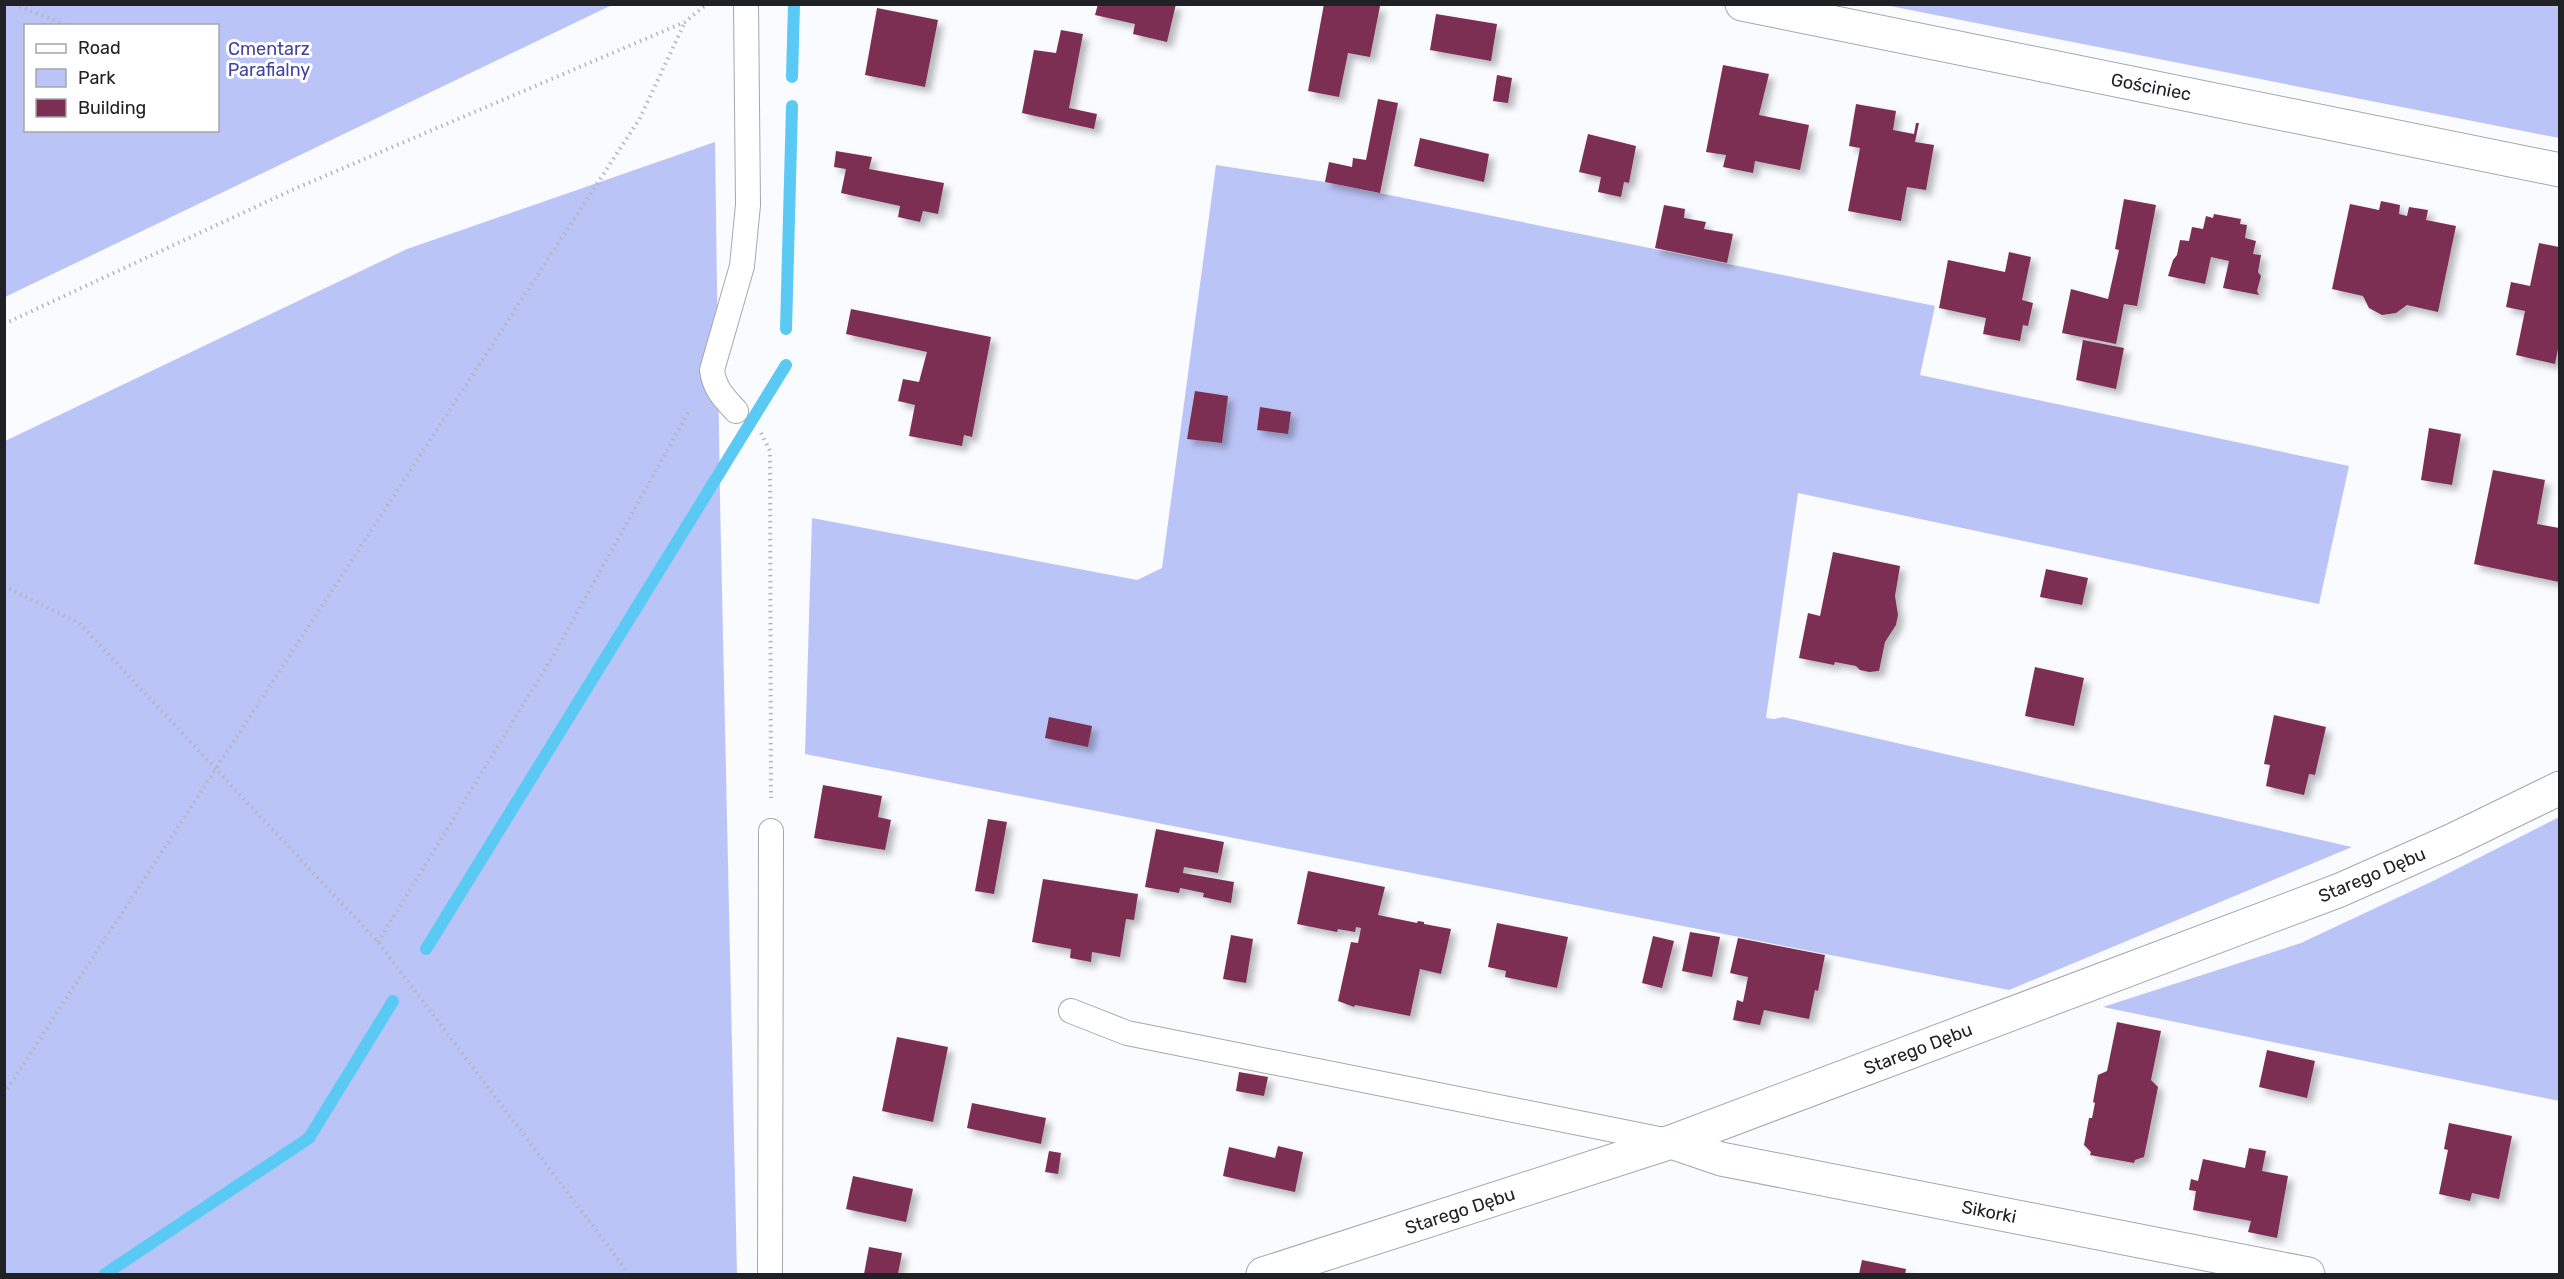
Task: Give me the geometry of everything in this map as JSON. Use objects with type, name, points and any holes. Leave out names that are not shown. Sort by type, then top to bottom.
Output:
[{"type":"street","name":"Gościniec","points":[[1742,4],[2559,170]]},
{"type":"street","name":"Starego Dębu","points":[[1263,1275],[1671,1142],[2340,890],[2453,840],[2559,788]]},
{"type":"street","name":"Sikorki","points":[[1671,1142],[1721,1159],[2308,1275]]},
{"type":"lane","points":[[736,411],[718,390],[714,383],[712,370],[742,266],[747,216],[746,4]]},
{"type":"lane","points":[[770,1275],[771,831]]},
{"type":"lane","points":[[1071,1011],[1127,1033],[1671,1142]]},
{"type":"path","points":[[14,4],[63,24]]},
{"type":"path","points":[[4,324],[291,190],[685,22],[706,4]]},
{"type":"path","points":[[4,1094],[640,118],[685,22]]},
{"type":"path","points":[[378,942],[553,656],[712,370]]},
{"type":"path","points":[[758,428],[770,451],[771,831]]},
{"type":"path","points":[[4,586],[79,623],[378,942],[629,1275]]},
{"type":"green space","name":"Cmentarz Parafialny","points":[[5,4],[612,5],[5,297]]},
{"type":"green space","points":[[1885,5],[2559,5],[2559,138]]},
{"type":"green space","points":[[715,142],[720,499],[737,1274],[5,1274],[5,441],[407,249]]},
{"type":"green space","points":[[1216,165],[1325,182],[1935,306],[1920,375],[2349,466],[2319,604],[1798,493],[1766,718],[1783,717],[2352,847],[2009,990],[805,754],[812,518],[1137,580],[1162,568]]},
{"type":"green space","points":[[2559,817],[2559,1101],[2103,1007],[2301,943],[2433,881]]},
{"type":"building","points":[[1098,4],[1176,4],[1167,42],[1133,34],[1135,24],[1095,15]]},
{"type":"building","points":[[1324,4],[1380,6],[1370,57],[1348,53],[1339,97],[1308,91]]},
{"type":"building","points":[[877,8],[938,20],[925,87],[865,75]]},
{"type":"building","points":[[1436,14],[1497,24],[1491,61],[1430,50]]},
{"type":"building","points":[[1061,30],[1083,34],[1069,108],[1097,114],[1094,129],[1022,113],[1034,50],[1056,53]]},
{"type":"building","points":[[1723,65],[1769,74],[1759,115],[1809,125],[1800,170],[1755,161],[1753,173],[1723,167],[1726,155],[1706,152]]},
{"type":"building","points":[[1497,75],[1512,78],[1508,103],[1493,101]]},
{"type":"building","points":[[1378,99],[1398,103],[1380,193],[1325,182],[1329,162],[1352,167],[1353,158],[1366,160]]},
{"type":"building","points":[[1856,104],[1896,111],[1893,130],[1914,134],[1916,123],[1919,123],[1915,142],[1934,145],[1926,190],[1907,187],[1901,221],[1848,211],[1860,148],[1849,146]]},
{"type":"building","points":[[1588,134],[1636,146],[1629,183],[1624,182],[1621,197],[1598,192],[1601,177],[1579,172]]},
{"type":"building","points":[[1420,138],[1489,154],[1484,182],[1414,166]]},
{"type":"building","points":[[836,151],[872,157],[869,169],[944,183],[938,214],[923,211],[920,222],[898,217],[900,206],[841,193],[846,169],[834,167]]},
{"type":"building","points":[[2124,199],[2156,205],[2137,306],[2124,304],[2116,344],[2062,333],[2071,289],[2108,299],[2119,250],[2115,249]]},
{"type":"building","points":[[2381,201],[2400,205],[2399,214],[2407,216],[2409,207],[2428,210],[2426,220],[2456,226],[2438,312],[2407,305],[2396,313],[2382,315],[2369,308],[2363,296],[2332,289],[2350,204],[2379,210]]},
{"type":"building","points":[[1664,205],[1685,209],[1684,218],[1706,222],[1704,229],[1733,234],[1727,263],[1655,248]]},
{"type":"building","points":[[2214,214],[2241,219],[2240,224],[2247,225],[2245,238],[2256,241],[2253,254],[2261,255],[2258,272],[2261,276],[2257,291],[2259,295],[2223,288],[2229,261],[2211,257],[2205,284],[2168,276],[2177,255],[2180,240],[2189,241],[2192,227],[2203,229],[2206,216],[2213,218]]},
{"type":"building","points":[[2539,243],[2559,247],[2559,344],[2555,364],[2516,355],[2525,311],[2506,307],[2511,282],[2530,286]]},
{"type":"building","points":[[2009,252],[2031,257],[2022,300],[2033,303],[2028,326],[2023,325],[2020,341],[1983,334],[1986,318],[1939,308],[1948,260],[2005,272]]},
{"type":"building","points":[[851,309],[991,337],[972,437],[964,435],[962,446],[909,436],[915,405],[898,401],[903,379],[919,382],[927,352],[846,334]]},
{"type":"building","points":[[2083,340],[2124,348],[2116,389],[2076,380]]},
{"type":"building","points":[[1195,391],[1228,396],[1222,443],[1187,439]]},
{"type":"building","points":[[1260,407],[1291,412],[1288,434],[1257,430]]},
{"type":"building","points":[[2429,428],[2461,434],[2452,485],[2421,480]]},
{"type":"building","points":[[2493,470],[2545,480],[2537,524],[2559,528],[2559,582],[2474,564]]},
{"type":"building","points":[[1833,552],[1900,566],[1895,596],[1898,615],[1896,625],[1885,642],[1879,671],[1869,672],[1860,670],[1856,666],[1835,662],[1834,665],[1799,658],[1808,613],[1820,616]]},
{"type":"building","points":[[2046,569],[2088,578],[2082,605],[2040,597]]},
{"type":"building","points":[[2035,667],[2084,678],[2074,726],[2025,716]]},
{"type":"building","points":[[2274,715],[2326,727],[2315,775],[2309,774],[2304,795],[2266,786],[2270,765],[2264,764]]},
{"type":"building","points":[[1049,717],[1092,726],[1088,747],[1045,738]]},
{"type":"building","points":[[823,785],[882,796],[878,817],[891,820],[885,850],[814,838]]},
{"type":"building","points":[[988,819],[1007,822],[994,894],[975,891]]},
{"type":"building","points":[[1156,829],[1224,842],[1218,873],[1184,867],[1183,873],[1234,882],[1231,903],[1203,897],[1204,893],[1180,888],[1179,893],[1145,887]]},
{"type":"building","points":[[1308,871],[1385,887],[1378,915],[1451,929],[1441,974],[1420,969],[1410,1016],[1355,1005],[1354,1007],[1338,1001],[1351,942],[1358,943],[1361,928],[1356,927],[1355,932],[1338,929],[1337,932],[1297,924]]},
{"type":"building","points":[[1043,879],[1138,894],[1134,920],[1126,919],[1120,957],[1092,952],[1091,962],[1070,958],[1071,949],[1032,942]]},
{"type":"building","points":[[1497,923],[1568,937],[1557,988],[1505,977],[1506,971],[1488,967]]},
{"type":"building","points":[[1690,932],[1720,937],[1712,977],[1682,971]]},
{"type":"building","points":[[1231,935],[1253,939],[1246,983],[1223,979]]},
{"type":"building","points":[[1653,936],[1674,941],[1662,988],[1642,983]]},
{"type":"building","points":[[1738,938],[1825,955],[1818,991],[1815,990],[1809,1019],[1764,1010],[1760,1025],[1733,1020],[1737,1000],[1743,1002],[1748,977],[1730,973]]},
{"type":"building","points":[[2117,1022],[2161,1031],[2151,1080],[2158,1087],[2144,1157],[2135,1160],[2134,1163],[2090,1155],[2091,1152],[2084,1145],[2089,1118],[2092,1118],[2095,1103],[2093,1102],[2098,1075],[2107,1071]]},
{"type":"building","points":[[897,1037],[948,1047],[933,1122],[882,1111]]},
{"type":"building","points":[[2267,1050],[2315,1061],[2307,1098],[2259,1087]]},
{"type":"building","points":[[1239,1072],[1268,1077],[1264,1096],[1236,1091]]},
{"type":"building","points":[[972,1103],[1046,1118],[1041,1144],[967,1128]]},
{"type":"building","points":[[2449,1123],[2512,1136],[2499,1199],[2472,1193],[2470,1201],[2439,1194],[2448,1150],[2444,1149]]},
{"type":"building","points":[[1278,1146],[1303,1152],[1295,1192],[1223,1176],[1229,1147],[1275,1158]]},
{"type":"building","points":[[2249,1148],[2266,1151],[2262,1171],[2288,1176],[2277,1238],[2248,1232],[2251,1221],[2193,1210],[2196,1191],[2189,1190],[2191,1179],[2198,1181],[2203,1159],[2245,1168]]},
{"type":"building","points":[[1049,1151],[1061,1153],[1058,1174],[1045,1172]]},
{"type":"building","points":[[853,1176],[913,1189],[906,1222],[846,1209]]},
{"type":"building","points":[[869,1247],[902,1253],[898,1274],[864,1274]]},
{"type":"building","points":[[1862,1260],[1906,1269],[1905,1274],[1859,1274]]},
{"type":"waterway","points":[[792,77],[794,4]]},
{"type":"waterway","points":[[786,329],[792,106]]},
{"type":"waterway","points":[[426,949],[786,365]]},
{"type":"waterway","points":[[105,1274],[309,1138],[393,1001]]}]
